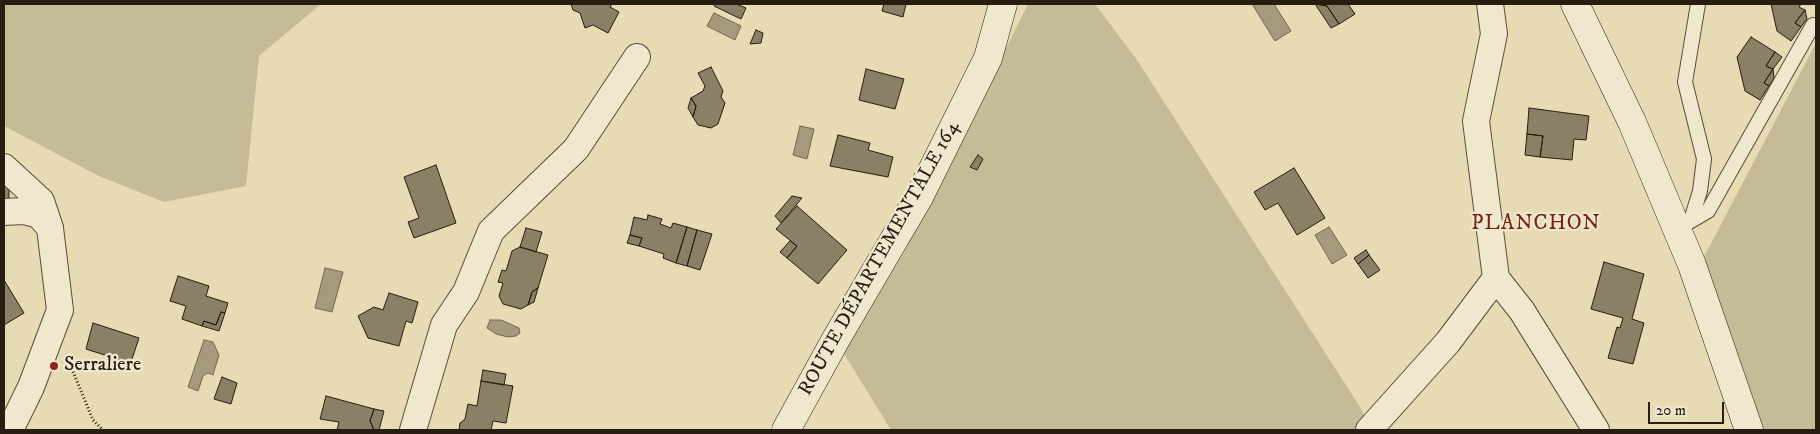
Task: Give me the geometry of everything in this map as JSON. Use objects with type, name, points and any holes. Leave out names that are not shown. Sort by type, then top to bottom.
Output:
[{"type":"street","name":"ROUTE DÉPARTEMENTALE 164","points":[[786,430],[836,339],[919,197],[988,58],[1003,4]]},
{"type":"street","points":[[1490,4],[1494,34],[1476,122],[1496,278],[1522,311],[1596,430]]},
{"type":"street","points":[[1575,4],[1684,225],[1692,265],[1749,430]]},
{"type":"street","points":[[413,430],[444,325],[466,292],[491,231],[576,149],[637,56]]},
{"type":"street","points":[[4,167],[41,201],[50,228],[60,310],[32,387],[10,430]]},
{"type":"street","points":[[4,212],[24,211],[39,215],[50,228]]},
{"type":"street","points":[[1369,430],[1448,342],[1496,278]]},
{"type":"lane","points":[[1684,225],[1700,191],[1704,159],[1685,82],[1698,4]]},
{"type":"lane","points":[[1684,225],[1708,210],[1813,25]]},
{"type":"path","points":[[54,325],[64,338],[69,363],[93,420],[104,430]]},
{"type":"shaded area","points":[[4,4],[321,4],[259,56],[246,186],[164,202],[99,176],[4,126]]},
{"type":"shaded area","points":[[1028,4],[1095,4],[1137,60],[1360,407],[1371,430],[891,430],[843,352],[903,254]]},
{"type":"shaded area","points":[[1252,4],[1274,4],[1291,31],[1275,41]]},
{"type":"shaded area","points":[[714,13],[741,26],[735,40],[707,26]]},
{"type":"shaded area","points":[[1816,43],[1816,430],[1764,430],[1704,257]]},
{"type":"shaded area","points":[[800,126],[814,129],[807,159],[793,155]]},
{"type":"shaded area","points":[[1329,227],[1347,255],[1332,264],[1315,235]]},
{"type":"shaded area","points":[[325,268],[343,272],[332,312],[315,308]]},
{"type":"shaded area","points":[[490,320],[501,320],[519,328],[520,333],[516,336],[508,337],[496,334],[487,328]]},
{"type":"shaded area","points":[[204,340],[213,342],[219,355],[213,375],[208,373],[203,376],[198,391],[188,387]]},
{"type":"building","points":[[571,4],[612,4],[610,7],[619,12],[608,33],[593,25],[585,28],[580,13],[573,10]]},
{"type":"building","points":[[715,4],[736,4],[746,8],[741,19],[714,6]]},
{"type":"building","points":[[884,4],[906,4],[903,17],[882,11]]},
{"type":"building","points":[[1315,4],[1327,6],[1339,24],[1331,28]]},
{"type":"building","points":[[1316,4],[1348,4],[1355,14],[1339,24],[1327,6]]},
{"type":"building","points":[[1771,4],[1801,4],[1799,7],[1805,10],[1795,23],[1801,27],[1791,41],[1777,31]]},
{"type":"building","points":[[1805,10],[1807,19],[1801,27],[1795,23]]},
{"type":"building","points":[[756,30],[763,33],[761,43],[750,44]]},
{"type":"building","points":[[1751,37],[1775,52],[1766,66],[1773,69],[1764,83],[1769,86],[1760,100],[1745,91],[1737,57]]},
{"type":"building","points":[[1775,52],[1782,57],[1773,69],[1766,66]]},
{"type":"building","points":[[711,67],[723,91],[721,97],[725,103],[718,124],[711,128],[698,125],[693,117],[696,106],[691,98],[703,91],[705,86],[698,73]]},
{"type":"building","points":[[866,69],[904,79],[895,109],[859,100]]},
{"type":"building","points":[[1773,69],[1774,78],[1769,86],[1764,83]]},
{"type":"building","points":[[691,98],[696,106],[693,117],[688,108]]},
{"type":"building","points":[[1529,108],[1589,116],[1586,140],[1574,139],[1572,160],[1540,157],[1543,136],[1527,134]]},
{"type":"building","points":[[1527,134],[1543,136],[1540,157],[1525,155]]},
{"type":"building","points":[[838,135],[870,143],[868,150],[893,157],[888,177],[830,166]]},
{"type":"building","points":[[978,155],[983,159],[977,170],[970,167]]},
{"type":"building","points":[[436,165],[456,223],[414,238],[408,222],[419,218],[404,177]]},
{"type":"building","points":[[1294,168],[1325,218],[1297,235],[1278,203],[1265,210],[1254,192]]},
{"type":"building","points":[[4,184],[9,184],[9,199],[4,199]]},
{"type":"building","points":[[792,196],[802,198],[781,223],[775,216]]},
{"type":"building","points":[[797,206],[847,250],[818,284],[787,258],[797,246],[776,229]]},
{"type":"building","points":[[648,215],[662,219],[660,224],[671,228],[673,223],[687,227],[676,263],[663,258],[664,254],[639,246],[642,238],[630,235],[634,217],[647,220]]},
{"type":"building","points":[[687,227],[697,230],[687,266],[676,263]]},
{"type":"building","points":[[526,228],[542,232],[536,252],[520,247]]},
{"type":"building","points":[[697,230],[712,234],[700,270],[687,266]]},
{"type":"building","points":[[630,235],[642,238],[639,246],[627,243]]},
{"type":"building","points":[[790,241],[797,246],[787,258],[780,252]]},
{"type":"building","points":[[520,247],[548,255],[538,288],[532,292],[528,305],[521,309],[503,304],[499,296],[503,283],[498,282],[502,270],[506,271],[512,251]]},
{"type":"building","points":[[1366,250],[1369,255],[1358,264],[1354,258]]},
{"type":"building","points":[[1369,255],[1380,270],[1368,278],[1358,264]]},
{"type":"building","points":[[1604,262],[1644,274],[1632,319],[1644,323],[1633,364],[1608,358],[1617,327],[1620,328],[1623,318],[1591,309]]},
{"type":"building","points":[[178,276],[209,286],[206,296],[228,303],[225,313],[221,312],[216,325],[204,321],[202,326],[182,319],[186,306],[170,301]]},
{"type":"building","points":[[4,280],[24,313],[4,325]]},
{"type":"building","points":[[538,288],[534,302],[528,305],[532,292]]},
{"type":"building","points":[[389,293],[418,302],[412,323],[406,321],[399,346],[368,338],[358,316],[374,307],[383,310]]},
{"type":"building","points":[[221,312],[225,313],[219,331],[202,326],[204,321],[216,325]]},
{"type":"building","points":[[93,323],[139,338],[128,371],[115,368],[117,359],[86,349]]},
{"type":"building","points":[[483,370],[506,374],[504,385],[481,381]]},
{"type":"building","points":[[222,377],[237,383],[231,404],[214,399]]},
{"type":"building","points":[[481,381],[513,386],[506,423],[493,421],[491,430],[459,430],[460,423],[465,419],[468,404],[477,406]]},
{"type":"building","points":[[326,396],[374,409],[370,421],[374,430],[337,430],[339,422],[320,419]]},
{"type":"building","points":[[374,409],[384,411],[379,430],[374,430],[370,421]]},
{"type":"place","name":"Serraliere","points":[[54,366]]},
{"type":"district","name":"PLANCHON","points":[[1536,225]]}]
